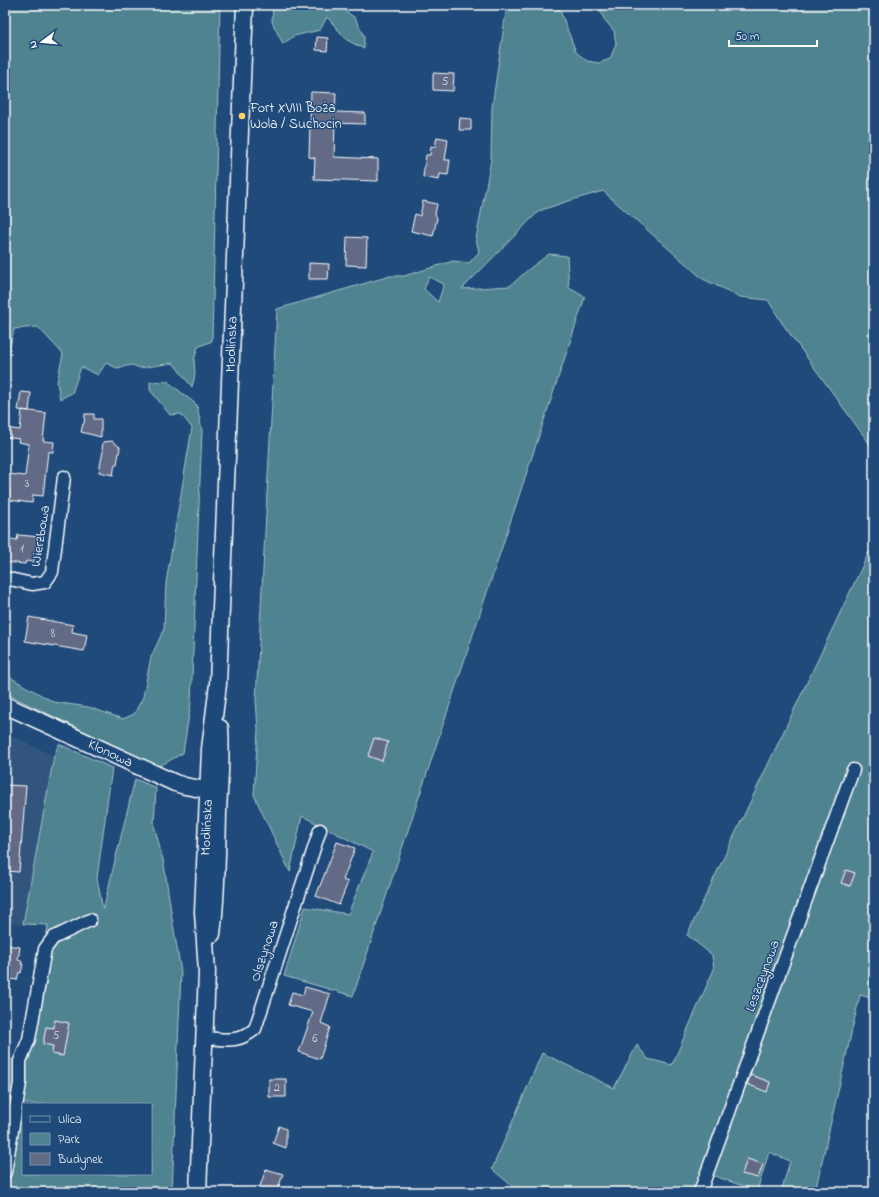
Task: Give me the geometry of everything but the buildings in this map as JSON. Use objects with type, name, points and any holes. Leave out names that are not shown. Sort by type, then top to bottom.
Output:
[{"type":"main road","name":"Modlińska","points":[[198,1192],[207,972],[203,912],[214,791],[210,749],[218,684],[245,5]]},
{"type":"main road","name":"Klonowa","points":[[5,705],[175,783],[214,791]]},
{"type":"street","name":"Wierzbowa","points":[[5,578],[32,584],[44,582],[52,572],[64,477]]},
{"type":"street","name":"Leszczynowa","points":[[700,1192],[853,770]]},
{"type":"street","name":"Olszynowa","points":[[204,1038],[238,1040],[248,1035],[255,1029],[320,830]]},
{"type":"street","points":[[5,1172],[20,1083],[20,1061],[29,1039],[45,949],[53,938],[90,920]]},
{"type":"shaded area","points":[[5,733],[54,756],[23,924],[5,923]]},
{"type":"green space","points":[[5,5],[220,5],[212,341],[198,347],[194,360],[195,375],[192,387],[173,363],[140,368],[132,365],[117,368],[106,363],[98,375],[81,367],[72,393],[60,399],[57,382],[63,354],[38,327],[14,329],[9,351],[7,380],[5,379]]},
{"type":"green space","points":[[273,5],[337,5],[355,18],[364,36],[364,49],[347,40],[327,17],[320,30],[294,36],[283,44],[272,22]]},
{"type":"green space","points":[[507,5],[558,5],[576,52],[587,61],[599,63],[610,59],[616,44],[614,31],[604,19],[598,5],[874,5],[874,450],[782,323],[768,300],[740,297],[703,279],[603,191],[539,211],[462,289],[510,286],[549,254],[567,256],[569,288],[585,297],[353,996],[284,976],[305,907],[348,914],[373,852],[302,816],[290,872],[254,795],[258,729],[256,700],[277,309],[390,276],[404,276],[453,261],[469,263],[479,252],[476,239],[491,160],[492,107]],"holes":[[[429,277],[444,284],[438,302],[424,289]]]},
{"type":"green space","points":[[167,381],[197,405],[202,431],[191,702],[183,753],[158,767],[5,693],[5,674],[54,702],[88,707],[123,719],[134,714],[143,697],[151,657],[164,629],[166,583],[192,428],[181,414],[170,415],[150,390],[150,382]]},
{"type":"green space","points":[[869,552],[874,554],[874,999],[860,995],[815,1192],[781,1192],[790,1161],[769,1152],[757,1191],[709,1174],[702,1192],[519,1192],[492,1169],[542,1053],[614,1088],[637,1045],[648,1059],[672,1065],[714,969],[712,955],[687,935]]},
{"type":"green space","points":[[59,744],[112,768],[97,878],[103,910],[135,779],[156,788],[154,825],[164,864],[181,972],[172,1192],[5,1192],[5,1059],[29,1060],[48,925],[23,924],[54,756]]},
{"type":"place","name":"Fort XVIII Boża Wola / Suchocin","points":[[242,116]]}]
